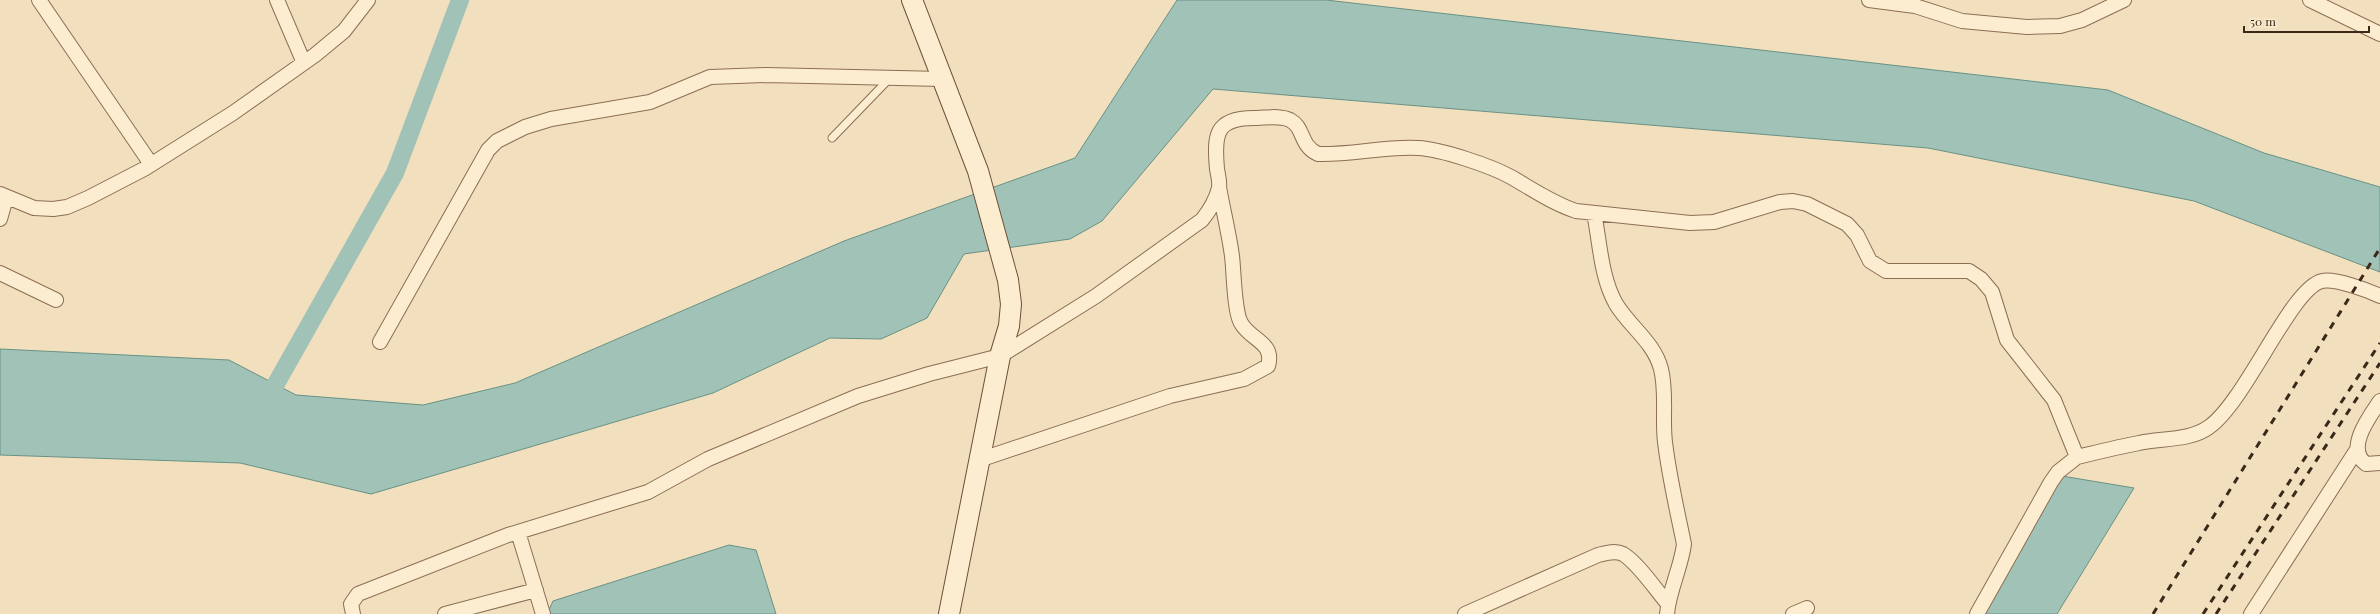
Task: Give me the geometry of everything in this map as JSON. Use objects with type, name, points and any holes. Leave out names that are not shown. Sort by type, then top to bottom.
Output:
[{"type":"main road","points":[[912,0],[978,171],[1008,280],[1011,304],[1009,326],[1000,356],[949,614]]},
{"type":"street","points":[[39,0],[151,164]]},
{"type":"street","points":[[277,0],[304,63]]},
{"type":"street","points":[[0,219],[3,196],[34,208],[67,207],[88,198],[151,164],[233,114],[304,63],[344,31],[368,0]]},
{"type":"street","points":[[1870,0],[1915,6],[1962,21],[2027,26],[2060,26],[2082,20],[2124,0]]},
{"type":"street","points":[[2310,0],[2380,34]]},
{"type":"street","points":[[380,342],[488,150],[497,141],[509,134],[551,119],[650,102],[710,78],[766,75],[942,78]]},
{"type":"street","points":[[979,460],[1170,396],[1244,378],[1268,366],[1270,357],[1266,348],[1240,323],[1232,254],[1219,186],[1216,151],[1217,137],[1221,127],[1229,121],[1240,118],[1279,117],[1295,123],[1305,145],[1318,154],[1418,148],[1435,151],[1491,168],[1510,176],[1562,206],[1594,213],[1690,223],[1714,222],[1780,202],[1793,201],[1807,204],[1848,224],[1857,235],[1870,261],[1886,271],[1969,271],[1982,279],[1992,292],[2007,340],[2054,400],[2077,457]]},
{"type":"street","points":[[353,614],[351,604],[358,594],[518,532],[648,492],[708,459],[858,396],[929,374],[1000,356],[1096,296],[1202,220],[1211,209],[1219,186]]},
{"type":"street","points":[[1594,213],[1611,294],[1630,323],[1647,341],[1655,355],[1662,375],[1664,388],[1664,440],[1684,544],[1682,558],[1668,609]]},
{"type":"street","points":[[0,273],[56,300]]},
{"type":"street","points":[[1977,614],[2051,482],[2063,467],[2077,457],[2139,442],[2194,434],[2208,429],[2223,417],[2244,388],[2295,306],[2313,284],[2322,281],[2332,281],[2380,296]]},
{"type":"street","points":[[2251,614],[2356,450],[2357,443],[2380,401]]},
{"type":"street","points":[[2356,450],[2359,459],[2366,464],[2380,464]]},
{"type":"street","points":[[518,532],[543,614]]},
{"type":"street","points":[[1465,614],[1598,555],[1612,552],[1622,554],[1634,564],[1668,609]]},
{"type":"street","points":[[445,614],[536,590]]},
{"type":"street","points":[[1793,614],[1807,608]]},
{"type":"lane","points":[[832,138],[890,78]]},
{"type":"water","points":[[1177,0],[1326,0],[2108,90],[2264,153],[2380,187],[2380,272],[2194,201],[1928,148],[1213,89],[1102,221],[1070,239],[964,254],[927,318],[881,339],[830,338],[713,393],[371,494],[240,463],[0,455],[0,349],[229,360],[296,395],[423,405],[515,383],[844,241],[1075,158]]},
{"type":"water","points":[[2062,476],[2134,488],[2057,614],[1984,614]]},
{"type":"water","points":[[729,545],[756,550],[776,614],[547,614],[553,601]]},
{"type":"waterway","points":[[264,405],[395,173],[460,0]]},
{"type":"railway","points":[[2153,614],[2380,248]]},
{"type":"railway","points":[[2203,614],[2380,343]]},
{"type":"railway","points":[[2216,614],[2380,363]]}]
